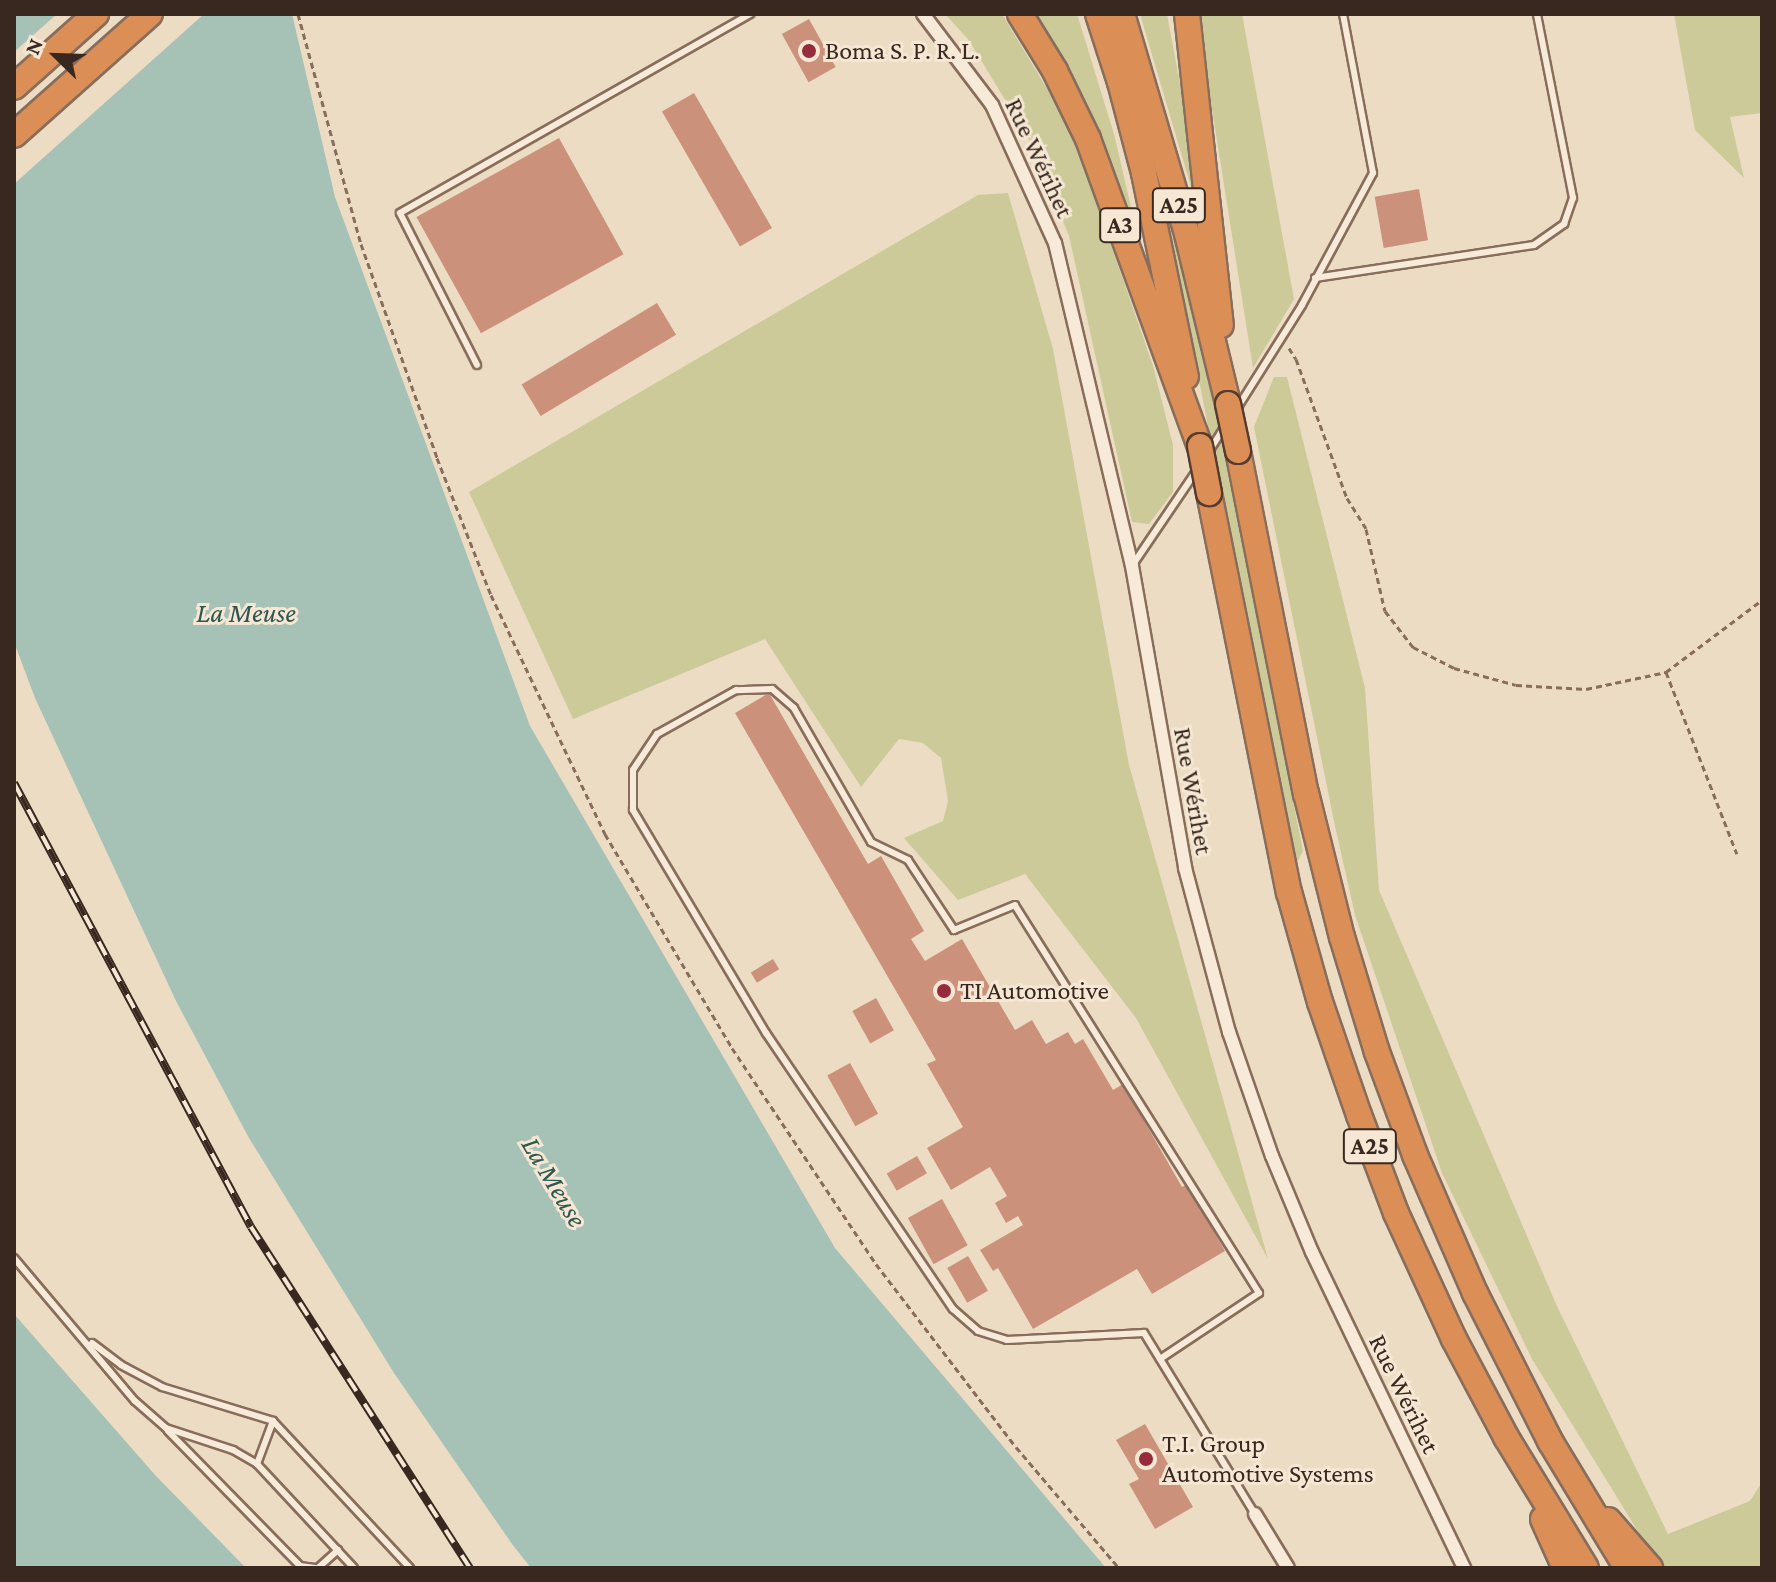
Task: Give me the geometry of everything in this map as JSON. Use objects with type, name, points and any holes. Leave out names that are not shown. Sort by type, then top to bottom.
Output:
[{"type":"highway","points":[[14,87],[96,14]]},
{"type":"highway","points":[[14,135],[150,14]]},
{"type":"highway","name":"A3","points":[[1020,14],[1055,71],[1088,139],[1200,446]]},
{"type":"highway","name":"A25","points":[[1098,14],[1144,173],[1278,843],[1320,1002],[1359,1115],[1411,1247],[1475,1380],[1530,1478],[1586,1568]]},
{"type":"highway","name":"A25","points":[[1122,14],[1187,234],[1238,451],[1306,793],[1342,937],[1377,1052],[1449,1239],[1519,1382],[1582,1497],[1627,1568]]},
{"type":"highway","points":[[1177,14],[1189,55]]},
{"type":"highway","points":[[1187,14],[1189,55],[1219,298],[1227,402]]},
{"type":"highway","name":"A25","points":[[1530,1478],[1553,1548],[1565,1568]]},
{"type":"highway","name":"A25","points":[[1582,1497],[1634,1547],[1650,1568]]},
{"type":"street","name":"Rue Wérihet","points":[[923,14],[992,105],[1019,158],[1055,243],[1132,566],[1185,868],[1229,1032],[1272,1156],[1312,1252],[1464,1568]]},
{"type":"street","points":[[1255,1514],[1288,1568]]},
{"type":"lane","points":[[477,365],[400,213],[750,14]]},
{"type":"lane","points":[[1132,566],[1282,338],[1373,173],[1343,14]]},
{"type":"lane","points":[[1315,278],[1534,245],[1564,224],[1573,198],[1537,14]]},
{"type":"lane","points":[[1160,1359],[1259,1293],[1015,905],[954,930],[908,860],[871,842],[794,708],[772,689],[736,690],[657,734],[633,770],[633,810],[766,1033],[953,1309],[978,1331],[1007,1340],[1144,1333],[1255,1514]]},
{"type":"lane","points":[[14,1258],[135,1401],[166,1428],[300,1566],[316,1568],[338,1550]]},
{"type":"lane","points":[[83,1337],[121,1365],[162,1387],[273,1421],[410,1568]]},
{"type":"lane","points":[[257,1464],[273,1421]]},
{"type":"lane","points":[[166,1428],[233,1450],[257,1464],[354,1568]]},
{"type":"path","points":[[1282,338],[1296,359],[1347,498],[1366,529],[1385,611],[1413,647],[1454,668],[1516,685],[1586,689],[1666,672],[1762,600]]},
{"type":"path","points":[[1666,672],[1737,854]]},
{"type":"shaded area","points":[[945,14],[1002,14],[1060,110],[1087,175],[1153,366],[1173,445],[1173,492],[1149,524],[1132,522],[1069,236],[1032,144],[968,39]]},
{"type":"shaded area","points":[[1029,14],[1077,14],[1114,134],[1145,267]]},
{"type":"shaded area","points":[[1140,14],[1167,14],[1184,106],[1194,197]]},
{"type":"shaded area","points":[[1197,14],[1242,14],[1294,299],[1253,368]]},
{"type":"shaded area","points":[[1674,14],[1762,14],[1762,113],[1730,117],[1744,178],[1695,130]]},
{"type":"shaded area","points":[[1160,183],[1199,330],[1303,851],[1295,866]]},
{"type":"shaded area","points":[[1008,193],[1053,349],[1129,765],[1268,1259],[1136,1018],[1025,874],[958,900],[904,838],[943,821],[948,801],[941,758],[923,743],[899,739],[861,787],[765,639],[573,719],[469,492],[978,195]]},
{"type":"shaded area","points":[[1274,377],[1287,377],[1365,688],[1379,890],[1556,1304],[1668,1534],[1750,1501],[1762,1482],[1762,1568],[1664,1568],[1642,1538],[1532,1359],[1442,1173],[1355,915],[1335,826],[1254,427]]},
{"type":"water","name":"La Meuse","points":[[14,14],[292,14],[335,197],[530,726],[835,1248],[1106,1568],[531,1568],[512,1544],[394,1373],[249,1138],[176,1001],[35,698],[14,642]]},
{"type":"water","points":[[14,1314],[156,1476],[246,1568],[14,1568]]},
{"type":"pier","points":[[57,14],[204,14],[14,184],[14,52]]},
{"type":"building","name":"Boma S. P. R. L.","points":[[809,19],[836,67],[809,82],[782,34]]},
{"type":"building","points":[[694,93],[772,228],[740,247],[662,112]]},
{"type":"building","points":[[559,138],[623,254],[481,333],[416,217]]},
{"type":"building","points":[[1419,189],[1428,240],[1384,248],[1375,197]]},
{"type":"building","points":[[657,303],[676,335],[541,416],[522,384]]},
{"type":"building","name":"TI Automotive","points":[[769,693],[868,864],[881,856],[924,931],[911,939],[925,961],[962,939],[1015,1030],[1032,1020],[1046,1044],[1068,1032],[1075,1044],[1083,1039],[1113,1090],[1123,1084],[1182,1187],[1187,1184],[1225,1251],[1152,1294],[1137,1269],[1033,1329],[998,1268],[993,1271],[980,1250],[1023,1225],[1018,1216],[1006,1223],[995,1203],[1007,1196],[990,1167],[951,1190],[927,1148],[963,1127],[927,1064],[936,1060],[735,713]]},
{"type":"building","points":[[773,959],[779,969],[757,983],[751,972]]},
{"type":"building","points":[[876,998],[894,1030],[870,1043],[852,1011]]},
{"type":"building","points":[[850,1063],[878,1114],[855,1126],[827,1076]]},
{"type":"building","points":[[917,1156],[927,1173],[897,1191],[887,1174]]},
{"type":"building","points":[[942,1199],[968,1245],[934,1264],[908,1218]]},
{"type":"building","points":[[968,1256],[988,1291],[967,1303],[947,1268]]},
{"type":"building","name":"T.I. Group Automotive Systems","points":[[1145,1424],[1193,1507],[1155,1529],[1129,1484],[1139,1479],[1116,1440]]},
{"type":"railway","points":[[14,783],[251,1227],[470,1568]]},
{"type":"place","name":"Boma S. P. R. L.","points":[[809,51]]},
{"type":"place","name":"TI Automotive","points":[[944,991]]},
{"type":"place","name":"T.I. Group Automotive Systems","points":[[1146,1459]]}]
